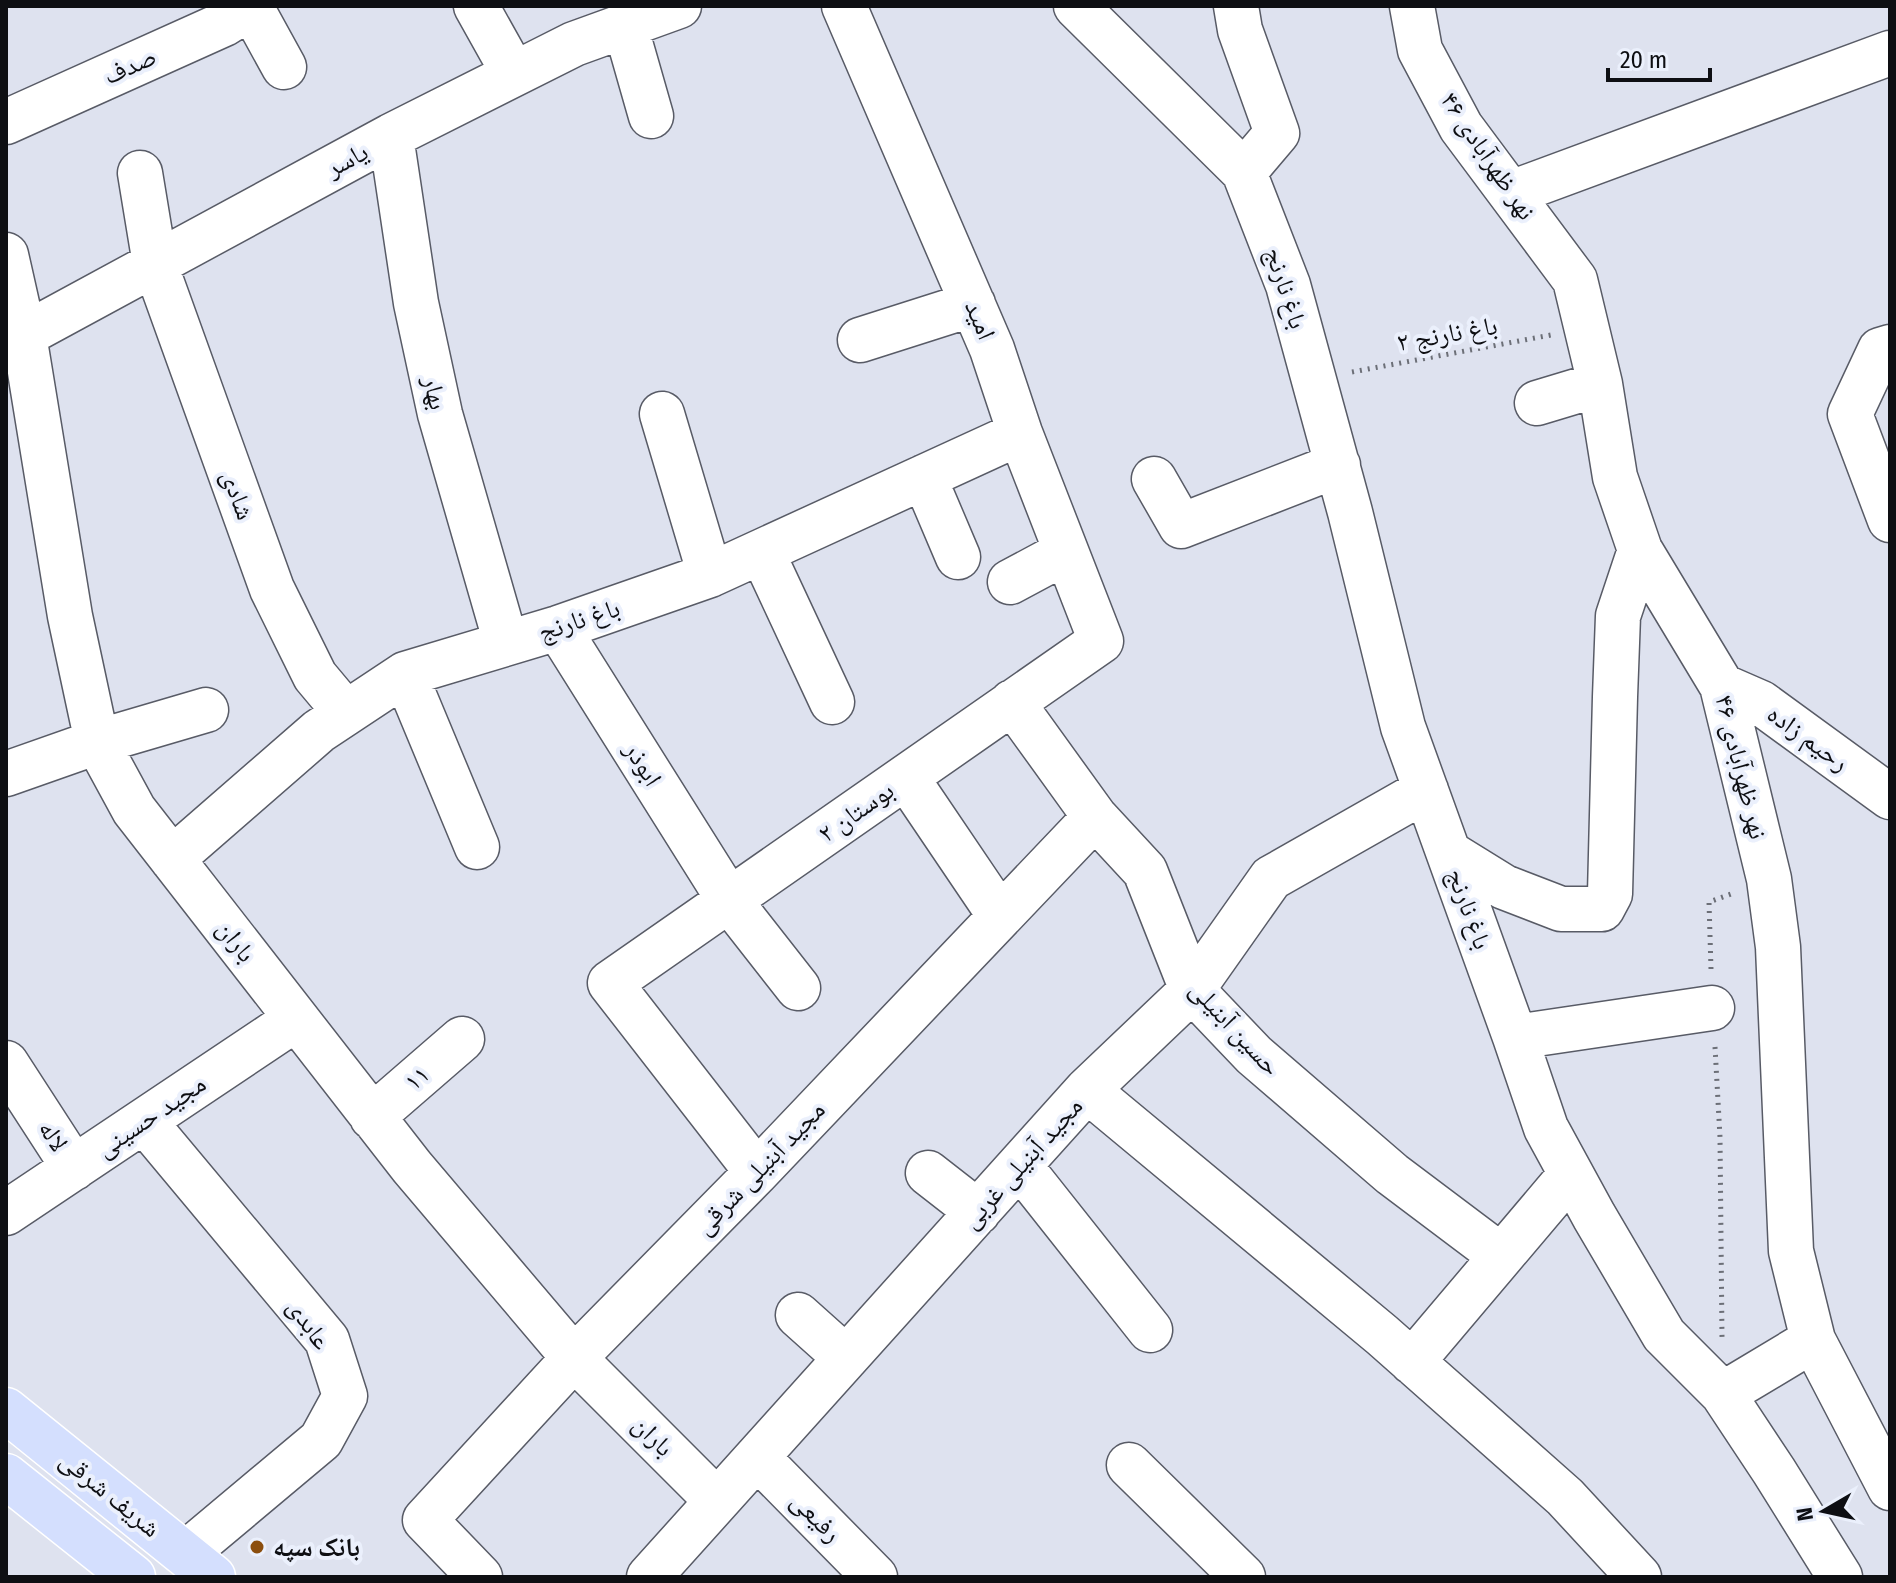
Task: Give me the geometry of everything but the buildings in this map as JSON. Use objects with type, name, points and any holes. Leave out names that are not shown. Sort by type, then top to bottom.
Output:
[{"type":"main road","name":"شریف شرقی","points":[[6,1410],[199,1566]]},
{"type":"main road","name":"شریف شرقی","points":[[6,1476],[133,1577]]},
{"type":"street","points":[[252,6],[284,67]]},
{"type":"street","name":"صدف","points":[[6,122],[224,24],[252,6]]},
{"type":"street","points":[[476,6],[514,74]]},
{"type":"street","name":"یاسر","points":[[24,335],[391,136],[514,74],[574,44],[679,6]]},
{"type":"street","name":"امید","points":[[844,6],[992,349],[1020,433],[1101,641]]},
{"type":"street","name":"باغ نارنج","points":[[1076,6],[1244,172],[1288,285],[1338,465],[1403,727],[1546,1128],[1664,1335],[1723,1394],[1840,1577]]},
{"type":"street","points":[[1236,6],[1240,30],[1277,133],[1244,172]]},
{"type":"street","name":"نهر ظهرآبادی ۴۶","points":[[1412,6],[1420,50],[1461,127],[1575,280],[1600,384],[1615,477],[1640,550],[1722,686],[1769,879],[1778,947],[1791,1251],[1813,1340],[1890,1488]]},
{"type":"street","points":[[625,25],[651,116]]},
{"type":"street","points":[[1511,193],[1890,53]]},
{"type":"street","name":"بهار","points":[[391,136],[416,303],[440,414],[506,643]]},
{"type":"street","name":"شادی","points":[[140,173],[155,264],[272,589],[315,676],[346,713]]},
{"type":"street","name":"باران","points":[[6,255],[24,335],[22,419],[97,742],[134,810],[412,1167],[574,1358],[717,1501]]},
{"type":"street","points":[[860,340],[973,304]]},
{"type":"street","points":[[1890,347],[1880,350],[1850,414],[1890,520]]},
{"type":"street","points":[[1537,403],[1600,384]]},
{"type":"street","points":[[662,414],[710,575]]},
{"type":"street","name":"باغ نارنج","points":[[172,859],[319,731],[405,674],[558,628],[710,575],[1020,433]]},
{"type":"street","points":[[1154,479],[1181,526],[1338,465]]},
{"type":"street","points":[[924,477],[958,557]]},
{"type":"street","points":[[1449,853],[1504,887],[1561,909],[1602,909],[1610,894],[1618,616],[1640,550]]},
{"type":"street","points":[[762,552],[832,702]]},
{"type":"street","points":[[1010,582],[1066,552]]},
{"type":"street","name":"ابوذر","points":[[558,628],[729,900],[798,988]]},
{"type":"street","name":"بوستان ۲","points":[[757,1172],[610,983],[1101,641]]},
{"type":"street","points":[[405,674],[477,847]]},
{"type":"street","name":"رحیم زاده","points":[[1722,686],[1761,703],[1890,797]]},
{"type":"street","name":"حسین آبنیلی","points":[[1012,702],[1095,817],[1145,871],[1192,990],[1265,1065],[1392,1174],[1501,1256]]},
{"type":"street","points":[[6,774],[97,742],[206,710]]},
{"type":"street","points":[[906,777],[1000,916]]},
{"type":"street","name":"مجید آبنیلی غربی","points":[[670,1569],[717,1501],[1087,1090],[1192,990],[1271,878],[1426,790]]},
{"type":"street","name":"مجید آبنیلی شرقی","points":[[480,1577],[425,1520],[574,1358],[757,1172],[1095,817]]},
{"type":"street","points":[[1515,1037],[1712,1008]]},
{"type":"street","name":"مجید حسینی","points":[[6,1213],[296,1019]]},
{"type":"street","name":"۱۱","points":[[372,1117],[462,1039]]},
{"type":"street","name":"لاله","points":[[6,1063],[74,1168]]},
{"type":"street","points":[[1087,1090],[1382,1335],[1565,1497],[1639,1577]]},
{"type":"street","name":"عابدی","points":[[144,1121],[327,1340],[345,1396],[321,1440],[199,1566]]},
{"type":"street","points":[[1020,1166],[1150,1330]]},
{"type":"street","points":[[928,1173],[978,1212]]},
{"type":"street","points":[[1412,1362],[1571,1174]]},
{"type":"street","points":[[798,1315],[846,1358]]},
{"type":"street","points":[[1723,1394],[1813,1340]]},
{"type":"street","name":"رفیعی","points":[[757,1457],[875,1577]]},
{"type":"street","points":[[1129,1465],[1243,1577]]},
{"type":"path","name":"باغ نارنج ۲","points":[[1314,379],[1587,329]]},
{"type":"path","points":[[1723,1394],[1720,1137],[1709,902],[1769,879]]},
{"type":"place","name":"بانک سپه","points":[[257,1547]]}]
